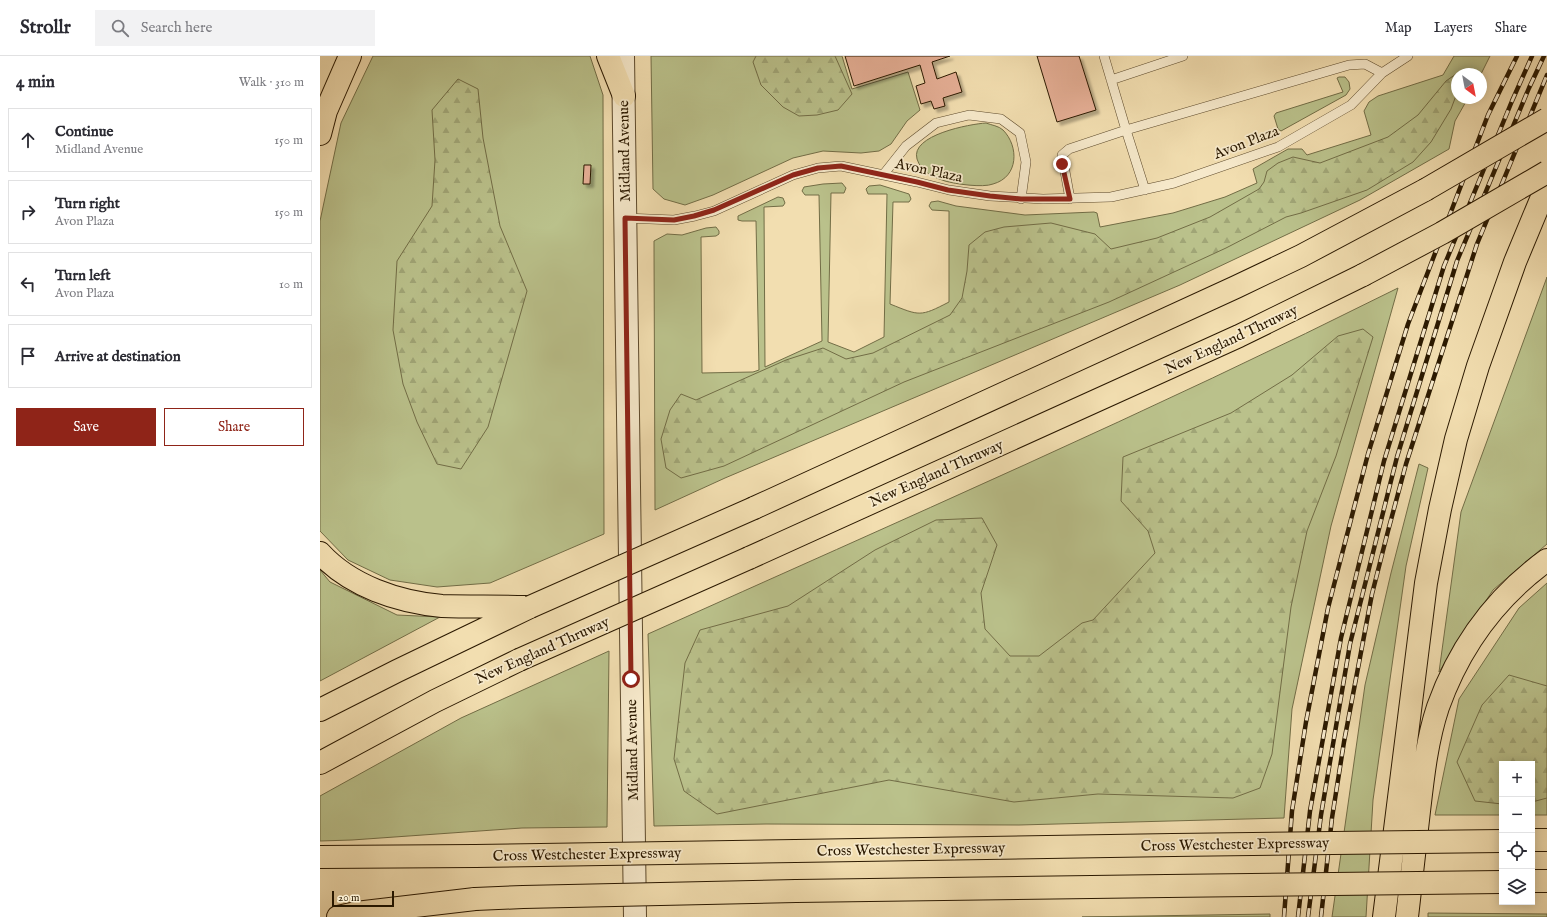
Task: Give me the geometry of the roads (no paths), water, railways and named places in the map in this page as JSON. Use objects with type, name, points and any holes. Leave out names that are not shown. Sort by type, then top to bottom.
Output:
[{"type":"highway","points":[[320,134],[326,111],[350,56]]},
{"type":"highway","points":[[608,56],[624,96]]},
{"type":"highway","points":[[320,710],[404,667],[530,607],[754,508],[1301,256],[1424,190],[1547,119]]},
{"type":"highway","name":"New England Thruway","points":[[320,763],[435,700],[519,660],[749,558],[1239,336],[1363,275],[1442,233],[1547,172]]},
{"type":"highway","points":[[1384,917],[1426,582],[1440,509],[1456,439],[1478,366],[1515,262],[1547,184]]},
{"type":"highway","points":[[320,553],[326,560],[346,575],[369,588],[416,602],[441,606],[530,607]]},
{"type":"highway","points":[[1407,917],[1424,770],[1430,735],[1438,708],[1461,656],[1476,632],[1516,586],[1547,560]]},
{"type":"highway","name":"Cross Westchester Expressway","points":[[320,857],[1499,841]]},
{"type":"highway","points":[[1535,881],[1547,881]]},
{"type":"highway","points":[[338,917],[356,913],[475,899],[530,897],[796,891],[1499,882]]},
{"type":"street","name":"Midland Avenue","points":[[623,56],[635,917]]},
{"type":"lane","points":[[1104,56],[1145,190]]},
{"type":"lane","points":[[1111,80],[1183,56]]},
{"type":"lane","name":"Avon Plaza","points":[[625,218],[674,220],[694,216],[714,210],[793,175],[818,168],[841,166],[948,190],[1021,199],[1111,197],[1145,190],[1174,183],[1278,147],[1351,105],[1382,73],[1408,56]]},
{"type":"lane","points":[[1070,199],[1062,155],[1069,149],[1126,130],[1349,65],[1365,64],[1382,73]]},
{"type":"lane","points":[[883,175],[906,146],[936,123],[969,115],[1001,120],[1020,133],[1026,162],[1021,199]]},
{"type":"railway","points":[[1284,917],[1292,811],[1306,722],[1328,608],[1368,454],[1408,324],[1488,115],[1517,56]]},
{"type":"railway","points":[[1298,917],[1310,811],[1341,638],[1384,461],[1444,266],[1532,56]]},
{"type":"railway","points":[[1308,917],[1321,815],[1350,644],[1397,457],[1457,261],[1529,88],[1544,56]]},
{"type":"railway","points":[[1321,917],[1332,818],[1344,742],[1372,594],[1388,531],[1406,464],[1477,244],[1547,75]]}]
